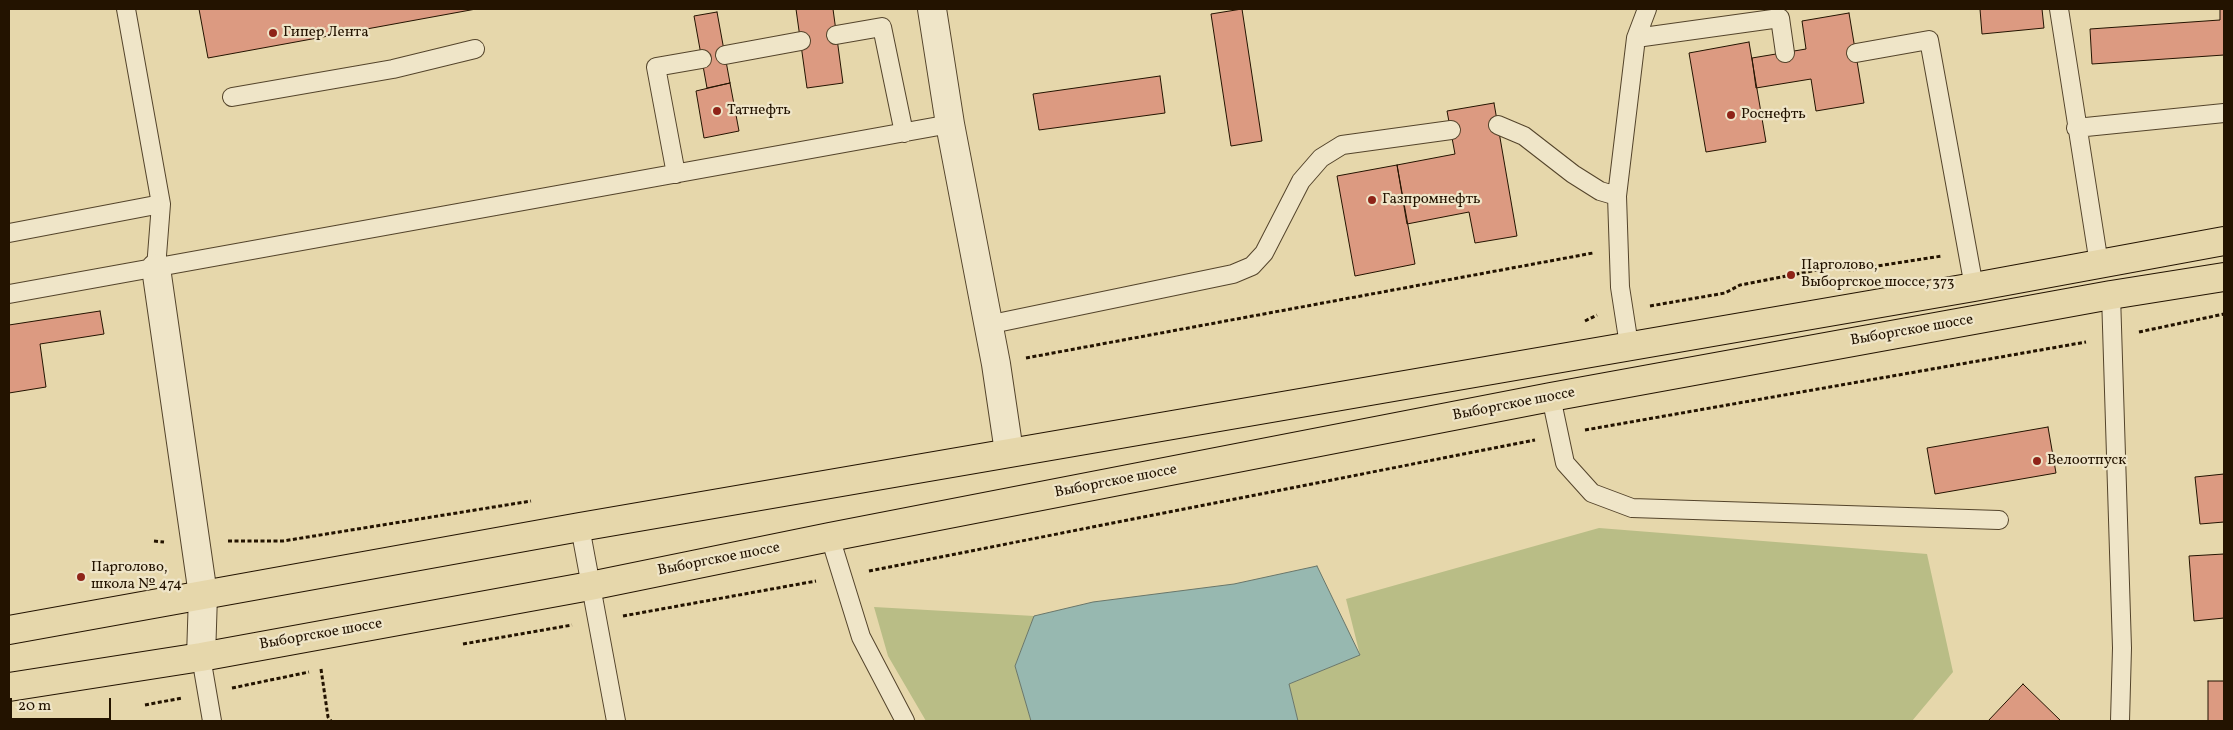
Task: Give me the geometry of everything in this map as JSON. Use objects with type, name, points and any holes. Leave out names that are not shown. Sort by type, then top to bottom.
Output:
[{"type":"main road","points":[[9,630],[580,527],[1974,287],[2224,241]]},
{"type":"main road","name":"Выборгское шоссе","points":[[9,687],[201,657],[590,586],[830,537],[1551,397],[2111,295],[2224,277]]},
{"type":"street","points":[[932,9],[950,124],[996,364],[1009,452]]},
{"type":"street","points":[[156,268],[204,595],[201,657]]},
{"type":"lane","points":[[126,9],[161,204],[156,268]]},
{"type":"lane","points":[[1629,345],[1618,249],[1617,196],[1636,38],[1647,9]]},
{"type":"lane","points":[[2059,9],[2076,128],[2099,264]]},
{"type":"lane","points":[[1636,38],[1780,18],[1785,53]]},
{"type":"lane","points":[[836,35],[882,27],[904,134]]},
{"type":"lane","points":[[1856,53],[1929,40],[1974,287]]},
{"type":"lane","points":[[725,55],[801,41]]},
{"type":"lane","points":[[232,97],[393,70],[476,49]]},
{"type":"lane","points":[[676,174],[656,67],[702,59]]},
{"type":"lane","points":[[2076,128],[2224,113]]},
{"type":"lane","points":[[9,294],[904,134],[950,124]]},
{"type":"lane","points":[[1498,125],[1524,136],[1573,174],[1600,190],[1617,196]]},
{"type":"lane","points":[[987,325],[1233,274],[1252,266],[1264,253],[1301,181],[1321,158],[1342,144],[1451,130]]},
{"type":"lane","points":[[9,233],[161,204]]},
{"type":"lane","points":[[2111,295],[2122,648],[2120,721]]},
{"type":"lane","points":[[1551,397],[1565,463],[1592,493],[1632,508],[1999,520]]},
{"type":"lane","points":[[580,527],[616,721]]},
{"type":"lane","points":[[830,537],[861,637],[905,721]]},
{"type":"lane","points":[[201,657],[212,721]]},
{"type":"path","points":[[996,364],[1618,249]]},
{"type":"path","points":[[1624,311],[1724,294],[1740,285],[1834,267],[1851,270],[1968,252]]},
{"type":"path","points":[[462,644],[841,576],[1558,435],[2005,358]]},
{"type":"path","points":[[145,705],[208,694],[330,668]]},
{"type":"path","points":[[320,669],[328,717],[331,721]]},
{"type":"green space","points":[[1599,528],[1927,554],[1953,672],[1912,721],[1298,721],[1289,684],[1360,655],[1346,599]]},
{"type":"green space","points":[[874,607],[1034,616],[1015,666],[1031,721],[926,721],[888,656]]},
{"type":"water","points":[[1317,566],[1360,655],[1289,684],[1298,721],[1031,721],[1015,666],[1034,616],[1093,602],[1234,584]]},
{"type":"building","name":"Гипер Лента","points":[[199,9],[476,9],[208,58]]},
{"type":"building","points":[[796,9],[833,9],[843,83],[807,88]]},
{"type":"building","points":[[1242,9],[1262,141],[1231,146],[1211,14]]},
{"type":"building","points":[[1980,9],[2042,9],[2044,28],[1982,34]]},
{"type":"building","points":[[2220,9],[2224,9],[2224,55],[2092,64],[2090,29],[2220,20]]},
{"type":"building","points":[[717,12],[730,83],[707,88],[694,16]]},
{"type":"building","points":[[1849,13],[1864,103],[1816,111],[1811,79],[1756,88],[1752,58],[1806,49],[1802,21]]},
{"type":"building","name":"Роснефть","points":[[1749,42],[1766,142],[1706,152],[1689,53]]},
{"type":"building","points":[[1160,76],[1165,113],[1039,130],[1033,94]]},
{"type":"building","name":"Татнефть","points":[[730,83],[739,131],[704,138],[696,91]]},
{"type":"building","points":[[1494,103],[1517,236],[1475,243],[1469,212],[1407,224],[1397,165],[1455,154],[1447,111]]},
{"type":"building","name":"Газпромнефть","points":[[1397,165],[1415,264],[1355,276],[1337,176]]},
{"type":"building","points":[[100,311],[104,334],[40,344],[46,387],[9,393],[9,325]]},
{"type":"building","points":[[2048,427],[2056,473],[1935,494],[1927,448]]},
{"type":"building","points":[[2224,474],[2224,522],[2200,524],[2195,477]]},
{"type":"building","points":[[2224,554],[2224,618],[2194,621],[2189,556]]},
{"type":"building","points":[[2208,681],[2224,681],[2224,721],[2208,721]]},
{"type":"building","points":[[2023,684],[2061,721],[1988,721]]},
{"type":"place","name":"Гипер Лента","points":[[273,33]]},
{"type":"place","name":"Татнефть","points":[[717,111]]},
{"type":"place","name":"Роснефть","points":[[1731,115]]},
{"type":"place","name":"Газпромнефть","points":[[1372,200]]},
{"type":"place","name":"Парголово, Выборгское шоссе, 373","points":[[1791,275]]},
{"type":"place","name":"Велоотпуск","points":[[2037,461]]},
{"type":"place","name":"Парголово, школа № 474","points":[[81,577]]}]
